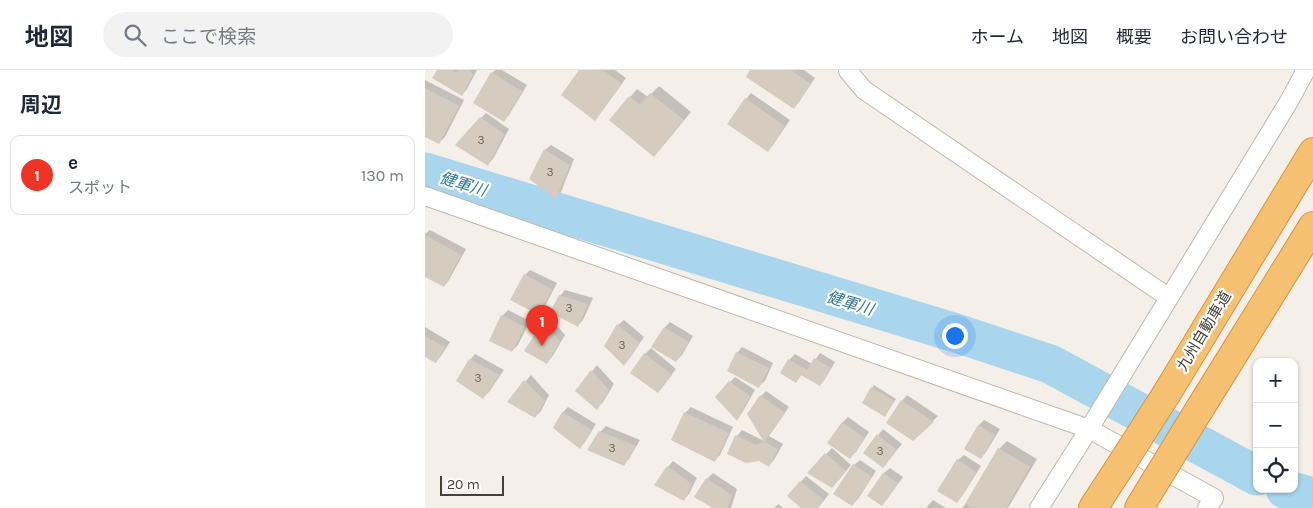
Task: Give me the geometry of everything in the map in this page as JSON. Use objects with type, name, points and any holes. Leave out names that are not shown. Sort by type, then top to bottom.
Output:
[{"type":"highway","name":"九州自動車道","points":[[1093,508],[1167,393],[1313,152]]},
{"type":"highway","points":[[1139,508],[1313,226]]},
{"type":"street","points":[[849,70],[848,72],[864,90],[1168,297]]},
{"type":"street","points":[[1039,508],[1288,103],[1306,70]]},
{"type":"street","points":[[425,196],[1089,429],[1214,498],[1207,508]]},
{"type":"building","points":[[437,70],[452,70],[456,72],[458,70],[468,70],[473,74],[462,96],[432,78]]},
{"type":"building","points":[[579,70],[603,70],[622,84],[595,121],[561,95]]},
{"type":"building","points":[[750,70],[791,70],[811,84],[794,109],[746,77]]},
{"type":"building","points":[[491,72],[522,91],[504,122],[473,103]]},
{"type":"building","points":[[425,88],[459,106],[439,144],[425,137]]},
{"type":"building","points":[[650,93],[684,120],[654,157],[609,120],[629,96],[640,105]]},
{"type":"building","points":[[745,98],[785,126],[768,152],[727,124]]},
{"type":"building","points":[[480,117],[504,134],[488,166],[455,145]]},
{"type":"building","points":[[544,149],[570,165],[556,199],[529,179]]},
{"type":"building","points":[[425,235],[461,255],[444,287],[425,277]]},
{"type":"building","points":[[524,274],[552,289],[539,315],[510,300]]},
{"type":"building","points":[[559,295],[588,304],[578,327],[550,312]]},
{"type":"building","points":[[501,315],[525,327],[512,352],[489,341]]},
{"type":"building","points":[[543,322],[560,341],[547,364],[524,351]]},
{"type":"building","points":[[617,324],[640,343],[624,366],[604,346]]},
{"type":"building","points":[[664,327],[689,342],[676,362],[651,347]]},
{"type":"building","points":[[425,336],[445,347],[436,363],[425,357]]},
{"type":"building","points":[[736,352],[769,368],[759,388],[727,371]]},
{"type":"building","points":[[644,353],[672,375],[658,393],[630,373]]},
{"type":"building","points":[[814,358],[831,368],[820,386],[801,375],[796,383],[780,373],[788,359],[807,370]]},
{"type":"building","points":[[469,359],[500,375],[483,399],[456,381]]},
{"type":"building","points":[[591,370],[609,390],[597,410],[575,391]]},
{"type":"building","points":[[524,380],[545,401],[535,418],[507,402]]},
{"type":"building","points":[[729,381],[750,396],[737,421],[715,397]]},
{"type":"building","points":[[871,387],[894,401],[885,417],[862,403]]},
{"type":"building","points":[[760,395],[785,413],[764,442],[747,414]]},
{"type":"building","points":[[901,400],[934,422],[913,441],[886,423]]},
{"type":"building","points":[[562,412],[592,430],[580,449],[553,428]]},
{"type":"building","points":[[684,412],[729,433],[715,462],[671,440]]},
{"type":"building","points":[[842,422],[865,438],[850,459],[827,443]]},
{"type":"building","points":[[978,425],[995,435],[981,459],[964,449]]},
{"type":"building","points":[[599,431],[636,446],[624,466],[587,450]]},
{"type":"building","points":[[877,434],[897,450],[883,468],[863,453]]},
{"type":"building","points":[[735,435],[756,445],[764,442],[778,449],[769,467],[759,461],[746,463],[727,454]]},
{"type":"building","points":[[998,448],[1030,467],[1006,508],[972,508],[965,504]]},
{"type":"building","points":[[825,453],[846,471],[832,488],[807,473]]},
{"type":"building","points":[[957,459],[976,472],[957,503],[937,491]]},
{"type":"building","points":[[853,464],[872,477],[852,506],[833,494]]},
{"type":"building","points":[[667,466],[692,484],[684,501],[654,485]]},
{"type":"building","points":[[883,473],[898,483],[882,506],[867,496]]},
{"type":"building","points":[[706,478],[732,495],[728,508],[713,508],[694,497]]},
{"type":"building","points":[[800,481],[824,500],[818,508],[801,508],[787,496]]},
{"type":"waterway","name":"健軍川","points":[[425,172],[956,333],[1050,364],[1253,474]]},
{"type":"waterway","name":"健軍川","points":[[1298,493],[1313,497]]},
{"type":"place","name":"e","points":[[542,346]]}]
